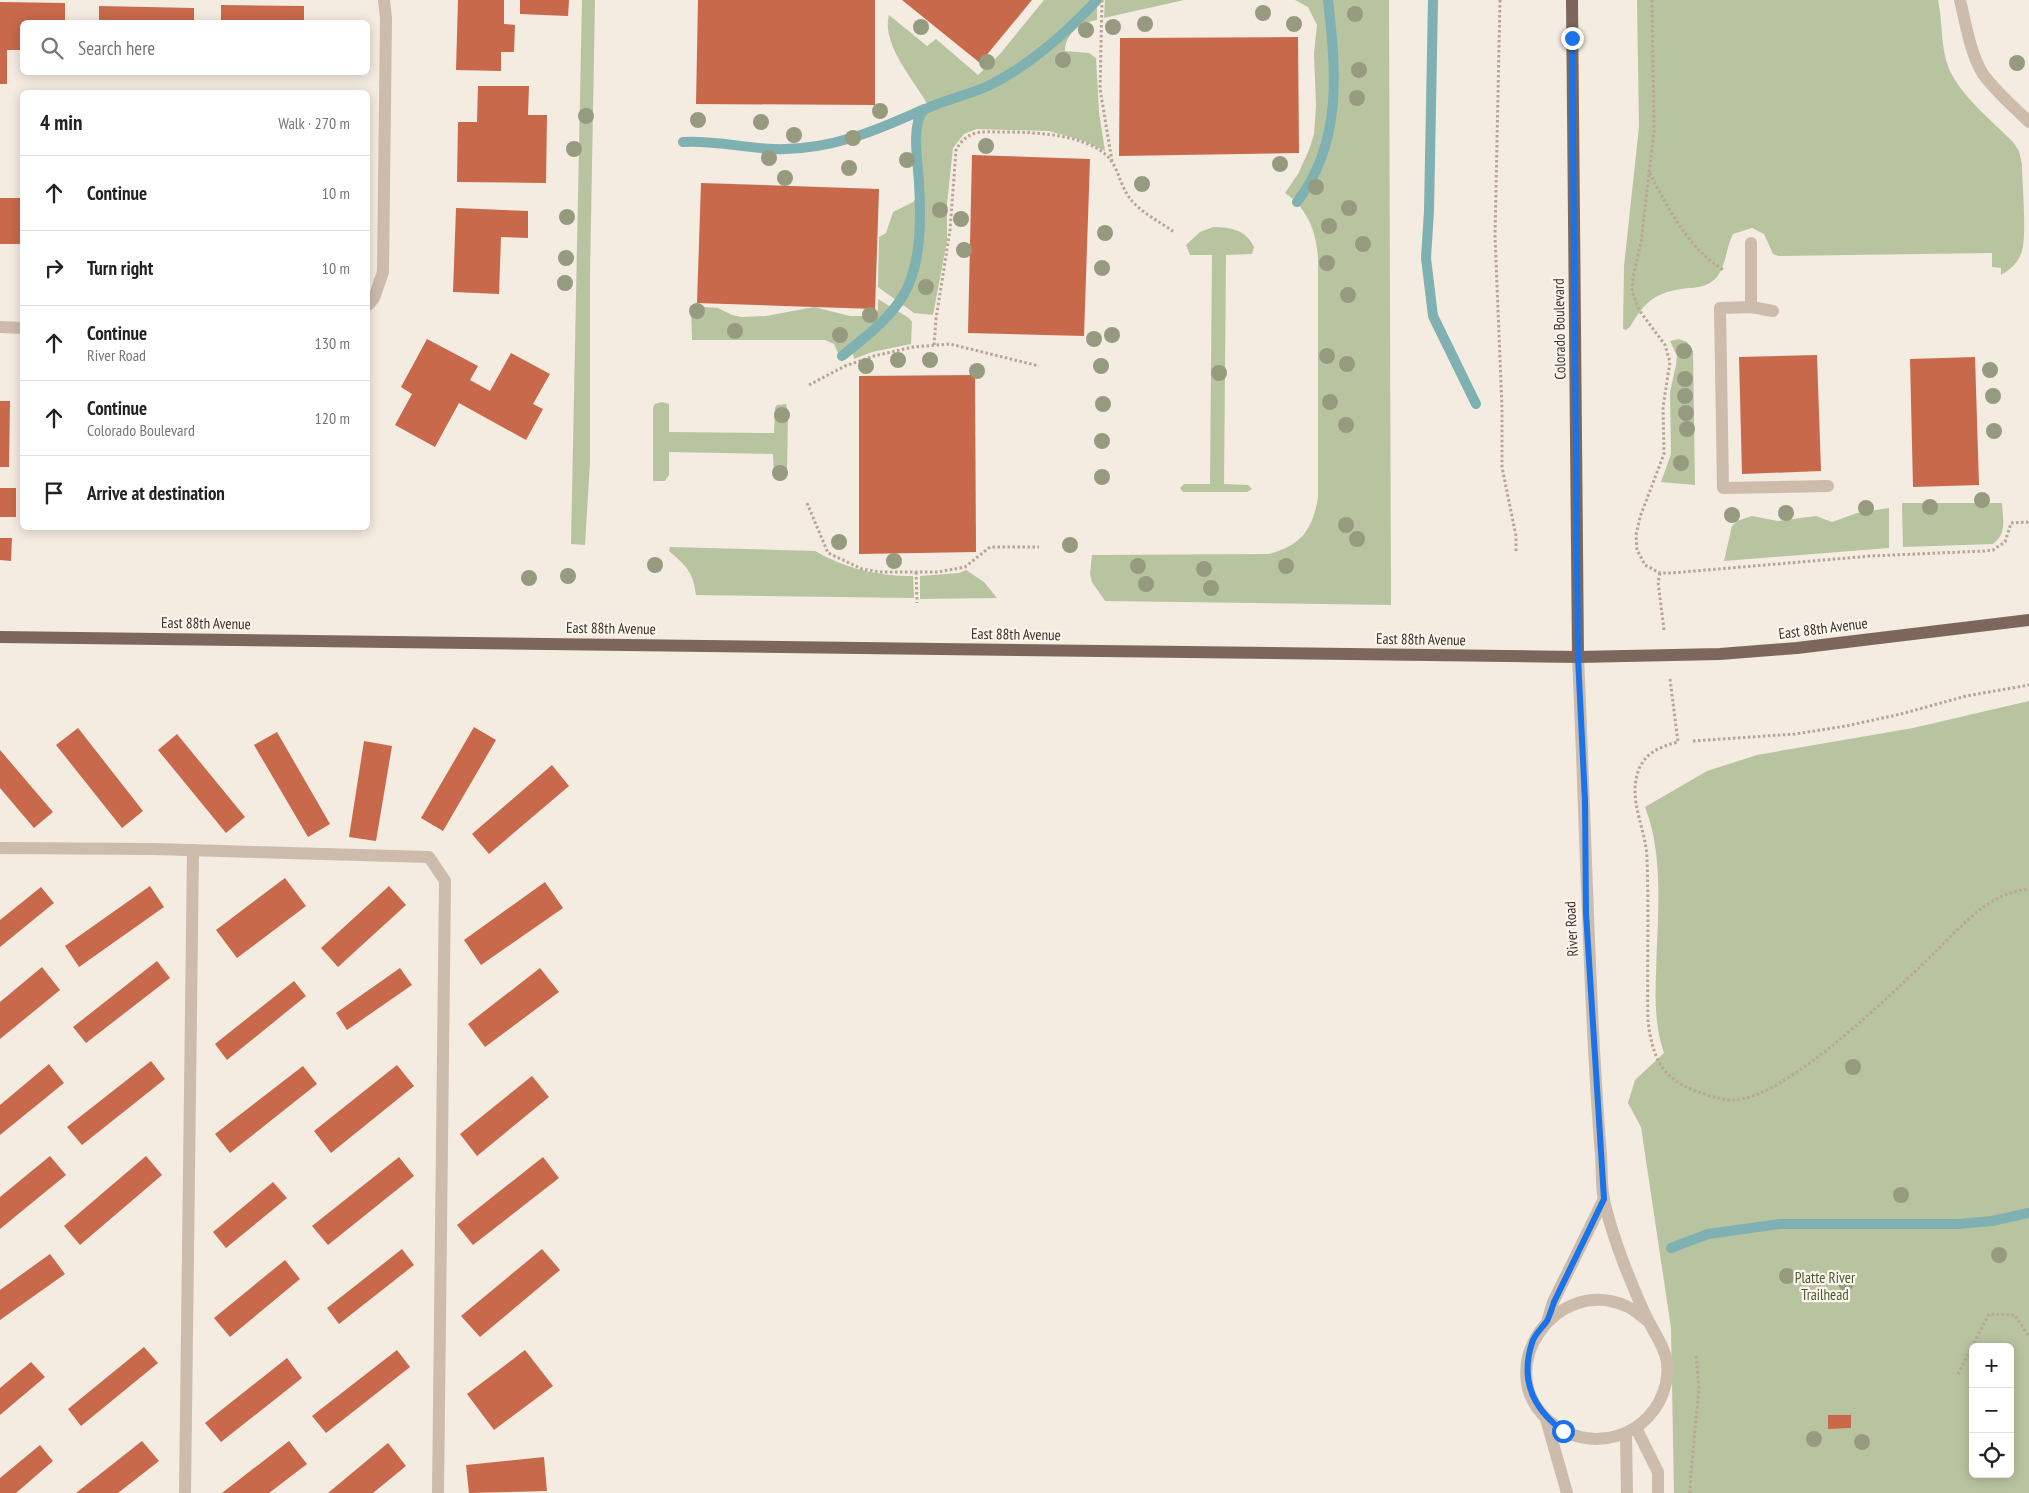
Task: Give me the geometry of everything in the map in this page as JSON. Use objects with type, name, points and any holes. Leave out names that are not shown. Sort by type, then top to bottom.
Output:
[{"type":"main road","name":"Colorado Boulevard","points":[[1572,0],[1578,657]]},
{"type":"main road","name":"East 88th Avenue","points":[[0,637],[1578,657],[1720,654],[1797,648],[2029,620]]},
{"type":"street","points":[[370,303],[374,298],[382,272],[386,18],[384,0]]},
{"type":"street","points":[[1960,0],[1974,54],[1982,72],[1994,88],[2029,122]]},
{"type":"street","points":[[1751,243],[1751,307]]},
{"type":"street","points":[[1774,311],[1751,307],[1720,308],[1723,488],[1828,486]]},
{"type":"street","points":[[0,327],[20,328]]},
{"type":"street","name":"River Road","points":[[1578,657],[1585,801],[1586,913],[1604,1199],[1628,1276],[1649,1322]]},
{"type":"street","points":[[0,848],[193,850],[429,857],[445,881],[438,1493]]},
{"type":"street","points":[[185,1493],[193,850]]},
{"type":"street","name":"River Road","points":[[1548,1319],[1554,1302],[1604,1199]]},
{"type":"street","points":[[1546,1419],[1563,1431],[1583,1439],[1605,1440],[1631,1431],[1645,1422],[1659,1403],[1667,1381],[1667,1358],[1660,1339],[1649,1322],[1626,1306],[1599,1300],[1572,1304],[1548,1319],[1532,1342],[1526,1369],[1531,1395],[1546,1419],[1567,1493]]},
{"type":"street","points":[[1627,1493],[1631,1431]]},
{"type":"street","points":[[1631,1431],[1658,1472],[1658,1493]]},
{"type":"path","points":[[1500,0],[1495,236],[1502,408],[1502,467],[1516,536],[1516,552]]},
{"type":"path","points":[[1652,0],[1654,131],[1641,242],[1633,277],[1632,291],[1639,310],[1665,345],[1670,362],[1664,407],[1664,454],[1640,517],[1636,535],[1640,558],[1652,570],[1660,573],[1920,552],[1993,550],[2005,542],[2011,523],[2029,522]]},
{"type":"path","points":[[1102,1],[1100,89],[1112,162],[1132,202],[1174,232]]},
{"type":"path","points":[[934,345],[936,319],[950,230],[953,169],[956,150],[961,142],[978,132],[1049,134],[1082,143],[1104,153],[1112,162]]},
{"type":"path","points":[[1649,171],[1657,189],[1690,240],[1701,252],[1725,271]]},
{"type":"path","points":[[809,385],[857,361],[895,350],[934,345],[950,344],[1039,366]]},
{"type":"path","points":[[808,503],[828,552],[862,569],[938,572],[965,567],[990,547],[1039,547]]},
{"type":"path","points":[[916,572],[917,603]]},
{"type":"path","points":[[1658,582],[1660,573]]},
{"type":"path","points":[[1693,741],[1795,734],[1838,727],[1901,714],[1966,696],[2029,685]]},
{"type":"path","points":[[1677,736],[1678,742],[1654,750],[1640,768],[1636,784],[1636,812],[1644,834],[1647,857],[1648,1013],[1652,1047],[1661,1069],[1687,1088],[1733,1100],[1751,1096],[1807,1066],[1896,990],[1965,920],[2000,897],[2019,890],[2029,890]]},
{"type":"path","points":[[1958,1374],[1989,1314],[2015,1314],[2029,1337]]},
{"type":"path","points":[[1690,1493],[1690,1472],[1699,1388],[1696,1355]]},
{"type":"green space","points":[[582,0],[595,0],[590,275],[590,462],[585,545],[571,544]]},
{"type":"green space","points":[[1044,0],[1097,0],[1097,20],[1085,23],[1075,30],[1068,39],[1065,51],[1089,53],[1096,58],[1099,112],[1105,151],[1084,141],[1049,131],[977,129],[964,134],[953,148],[947,204],[947,241],[933,315],[914,313],[878,287],[879,237],[886,233],[893,212],[913,202],[921,191],[918,141],[921,119],[928,105],[894,50],[888,26],[889,15],[927,46],[936,39],[978,75],[1000,54]]},
{"type":"green space","points":[[1105,0],[1184,0],[1104,18]]},
{"type":"green space","points":[[1295,0],[1325,0],[1331,78],[1327,131],[1321,156],[1310,179],[1293,199],[1285,193],[1298,174],[1314,134],[1316,106],[1314,53],[1317,25],[1308,7]]},
{"type":"green space","points":[[1331,0],[1389,0],[1391,605],[1105,601],[1092,582],[1090,574],[1092,555],[1269,554],[1297,541],[1308,528],[1312,519],[1318,498],[1318,257],[1313,230],[1299,205],[1314,183],[1325,159],[1332,134],[1337,80]]},
{"type":"green space","points":[[1637,0],[1938,0],[1944,52],[1949,69],[1969,99],[2013,142],[2019,151],[2022,164],[2024,233],[2022,251],[2017,262],[2001,275],[2001,268],[1992,267],[1992,253],[1779,256],[1773,254],[1764,234],[1752,228],[1733,234],[1724,264],[1714,280],[1702,286],[1668,292],[1653,298],[1641,310],[1630,327],[1626,330],[1623,329],[1624,266],[1639,127]]},
{"type":"green space","points":[[1213,227],[1232,229],[1242,233],[1251,241],[1254,247],[1252,254],[1226,255],[1224,484],[1248,485],[1252,489],[1247,492],[1183,492],[1180,488],[1184,484],[1210,484],[1212,255],[1190,255],[1186,245],[1200,232]]},
{"type":"green space","points":[[878,299],[909,318],[912,322],[911,344],[872,352],[854,359],[853,354],[846,351],[838,353],[834,344],[825,340],[692,340],[691,306],[718,308],[732,315],[742,317],[766,316],[814,307],[850,316],[874,316],[878,310]]},
{"type":"green space","points":[[1679,339],[1687,342],[1693,351],[1695,485],[1661,482],[1671,454],[1670,392],[1677,356],[1670,341]]},
{"type":"green space","points":[[662,402],[669,404],[669,432],[774,433],[775,408],[777,405],[786,404],[788,412],[787,475],[782,480],[774,477],[773,454],[669,452],[669,475],[665,481],[653,481],[653,408],[655,404]]},
{"type":"green space","points":[[1902,503],[2002,503],[2002,531],[1993,544],[1903,547]]},
{"type":"green space","points":[[1889,508],[1889,548],[1724,561],[1732,526],[1737,521],[1752,516],[1778,521],[1816,516],[1832,522],[1857,513]]},
{"type":"green space","points":[[670,547],[815,551],[862,570],[887,575],[913,576],[914,598],[696,595],[691,574],[669,551]]},
{"type":"green space","points":[[966,570],[984,582],[997,598],[920,599],[920,576],[959,573]]},
{"type":"green space","name":"Platte River Trailhead","points":[[2029,701],[2029,1493],[1674,1493],[1671,1328],[1641,1127],[1628,1103],[1635,1080],[1664,1053],[1657,1024],[1656,1004],[1658,868],[1651,827],[1645,807],[1707,771],[1757,755],[1913,728]]},
{"type":"building","points":[[458,0],[504,0],[504,24],[515,25],[514,52],[501,52],[501,71],[456,70]]},
{"type":"building","points":[[520,0],[569,0],[568,16],[520,14]]},
{"type":"building","points":[[698,0],[875,0],[875,105],[696,104]]},
{"type":"building","points":[[902,0],[1032,0],[980,63]]},
{"type":"building","points":[[0,2],[65,3],[65,20],[20,20],[20,50],[7,50],[7,84],[0,84]]},
{"type":"building","points":[[221,5],[304,6],[304,20],[221,20]]},
{"type":"building","points":[[99,6],[194,8],[194,20],[99,20]]},
{"type":"building","points":[[1298,37],[1299,153],[1119,156],[1120,38]]},
{"type":"building","points":[[478,86],[529,86],[528,115],[547,115],[546,183],[457,182],[458,122],[477,122]]},
{"type":"building","points":[[972,155],[1090,159],[1084,336],[968,333]]},
{"type":"building","points":[[701,183],[879,189],[875,309],[697,303]]},
{"type":"building","points":[[0,198],[20,198],[20,244],[0,244]]},
{"type":"building","points":[[456,208],[528,211],[528,238],[501,237],[499,294],[453,292]]},
{"type":"building","points":[[427,339],[478,366],[470,380],[490,391],[511,353],[550,374],[533,404],[543,409],[526,440],[459,403],[435,447],[395,425],[412,394],[401,387]]},
{"type":"building","points":[[1817,355],[1821,471],[1742,474],[1739,357]]},
{"type":"building","points":[[1975,357],[1979,485],[1913,487],[1910,359]]},
{"type":"building","points":[[975,375],[976,552],[859,554],[859,376]]},
{"type":"building","points":[[0,401],[10,401],[9,467],[0,467]]},
{"type":"building","points":[[0,488],[16,488],[16,517],[0,517]]},
{"type":"building","points":[[0,538],[12,538],[11,561],[0,560]]},
{"type":"building","points":[[474,727],[496,740],[443,831],[421,818]]},
{"type":"building","points":[[78,728],[143,811],[122,828],[56,745]]},
{"type":"building","points":[[277,732],[330,824],[308,837],[254,745]]},
{"type":"building","points":[[177,734],[245,817],[226,833],[158,750]]},
{"type":"building","points":[[364,741],[392,746],[376,841],[349,837]]},
{"type":"building","points":[[0,750],[53,812],[34,828],[0,788]]},
{"type":"building","points":[[552,765],[569,786],[489,854],[472,834]]},
{"type":"building","points":[[285,878],[306,906],[237,958],[216,930]]},
{"type":"building","points":[[545,882],[563,908],[481,965],[464,940]]},
{"type":"building","points":[[150,886],[164,907],[79,967],[65,946]]},
{"type":"building","points":[[389,886],[406,905],[338,967],[321,948]]},
{"type":"building","points":[[41,887],[54,903],[0,947],[0,920]]},
{"type":"building","points":[[157,961],[170,978],[86,1043],[73,1027]]},
{"type":"building","points":[[42,967],[60,990],[0,1039],[0,1002]]},
{"type":"building","points":[[400,968],[412,985],[347,1030],[336,1013]]},
{"type":"building","points":[[540,968],[559,992],[485,1047],[468,1024]]},
{"type":"building","points":[[294,981],[306,996],[227,1060],[215,1044]]},
{"type":"building","points":[[151,1061],[165,1079],[82,1145],[67,1127]]},
{"type":"building","points":[[49,1064],[64,1083],[0,1135],[0,1105]]},
{"type":"building","points":[[397,1065],[414,1086],[331,1153],[314,1131]]},
{"type":"building","points":[[303,1066],[317,1084],[230,1153],[215,1134]]},
{"type":"building","points":[[532,1076],[549,1097],[477,1156],[460,1134]]},
{"type":"building","points":[[50,1156],[66,1175],[0,1229],[0,1197]]},
{"type":"building","points":[[146,1156],[162,1175],[80,1245],[64,1226]]},
{"type":"building","points":[[399,1157],[414,1176],[328,1245],[312,1226]]},
{"type":"building","points":[[543,1157],[559,1178],[473,1245],[457,1225]]},
{"type":"building","points":[[273,1182],[287,1198],[226,1248],[213,1232]]},
{"type":"building","points":[[402,1249],[414,1265],[339,1324],[327,1308]]},
{"type":"building","points":[[542,1249],[560,1270],[480,1337],[461,1316]]},
{"type":"building","points":[[50,1254],[65,1274],[0,1320],[0,1290]]},
{"type":"building","points":[[285,1260],[300,1279],[230,1337],[214,1318]]},
{"type":"building","points":[[144,1347],[158,1363],[81,1426],[68,1409]]},
{"type":"building","points":[[397,1350],[410,1367],[326,1433],[312,1416]]},
{"type":"building","points":[[525,1350],[553,1386],[494,1430],[467,1394]]},
{"type":"building","points":[[287,1358],[302,1378],[221,1442],[205,1423]]},
{"type":"building","points":[[31,1362],[45,1377],[0,1415],[0,1388]]},
{"type":"building","points":[[1828,1415],[1851,1415],[1851,1428],[1828,1429]]},
{"type":"building","points":[[142,1441],[159,1461],[118,1493],[76,1493]]},
{"type":"building","points":[[289,1441],[307,1464],[269,1493],[222,1493]]},
{"type":"building","points":[[388,1443],[406,1466],[373,1493],[328,1493]]},
{"type":"building","points":[[40,1445],[53,1461],[16,1493],[0,1493],[0,1478]]},
{"type":"building","points":[[544,1457],[547,1491],[469,1493],[466,1465]]},
{"type":"waterway","points":[[842,356],[892,312],[910,282],[919,240],[920,196],[916,135],[919,117],[923,111],[934,105],[984,88],[1005,77],[1033,58],[1060,36],[1097,0]]},
{"type":"waterway","points":[[1297,202],[1312,179],[1322,155],[1333,105],[1333,53],[1328,0]]},
{"type":"waterway","points":[[1433,0],[1429,211],[1426,258],[1433,316],[1476,404]]},
{"type":"waterway","points":[[683,142],[706,142],[774,149],[813,147],[870,132],[924,109]]},
{"type":"waterway","points":[[1671,1248],[1708,1234],[1780,1224],[1958,1224],[1992,1221],[2029,1213]]},
{"type":"route","points":[[1563,1431],[1546,1419],[1531,1395],[1526,1369],[1532,1342],[1548,1319],[1554,1302],[1604,1199],[1586,913],[1585,801],[1578,657],[1572,38]]}]
